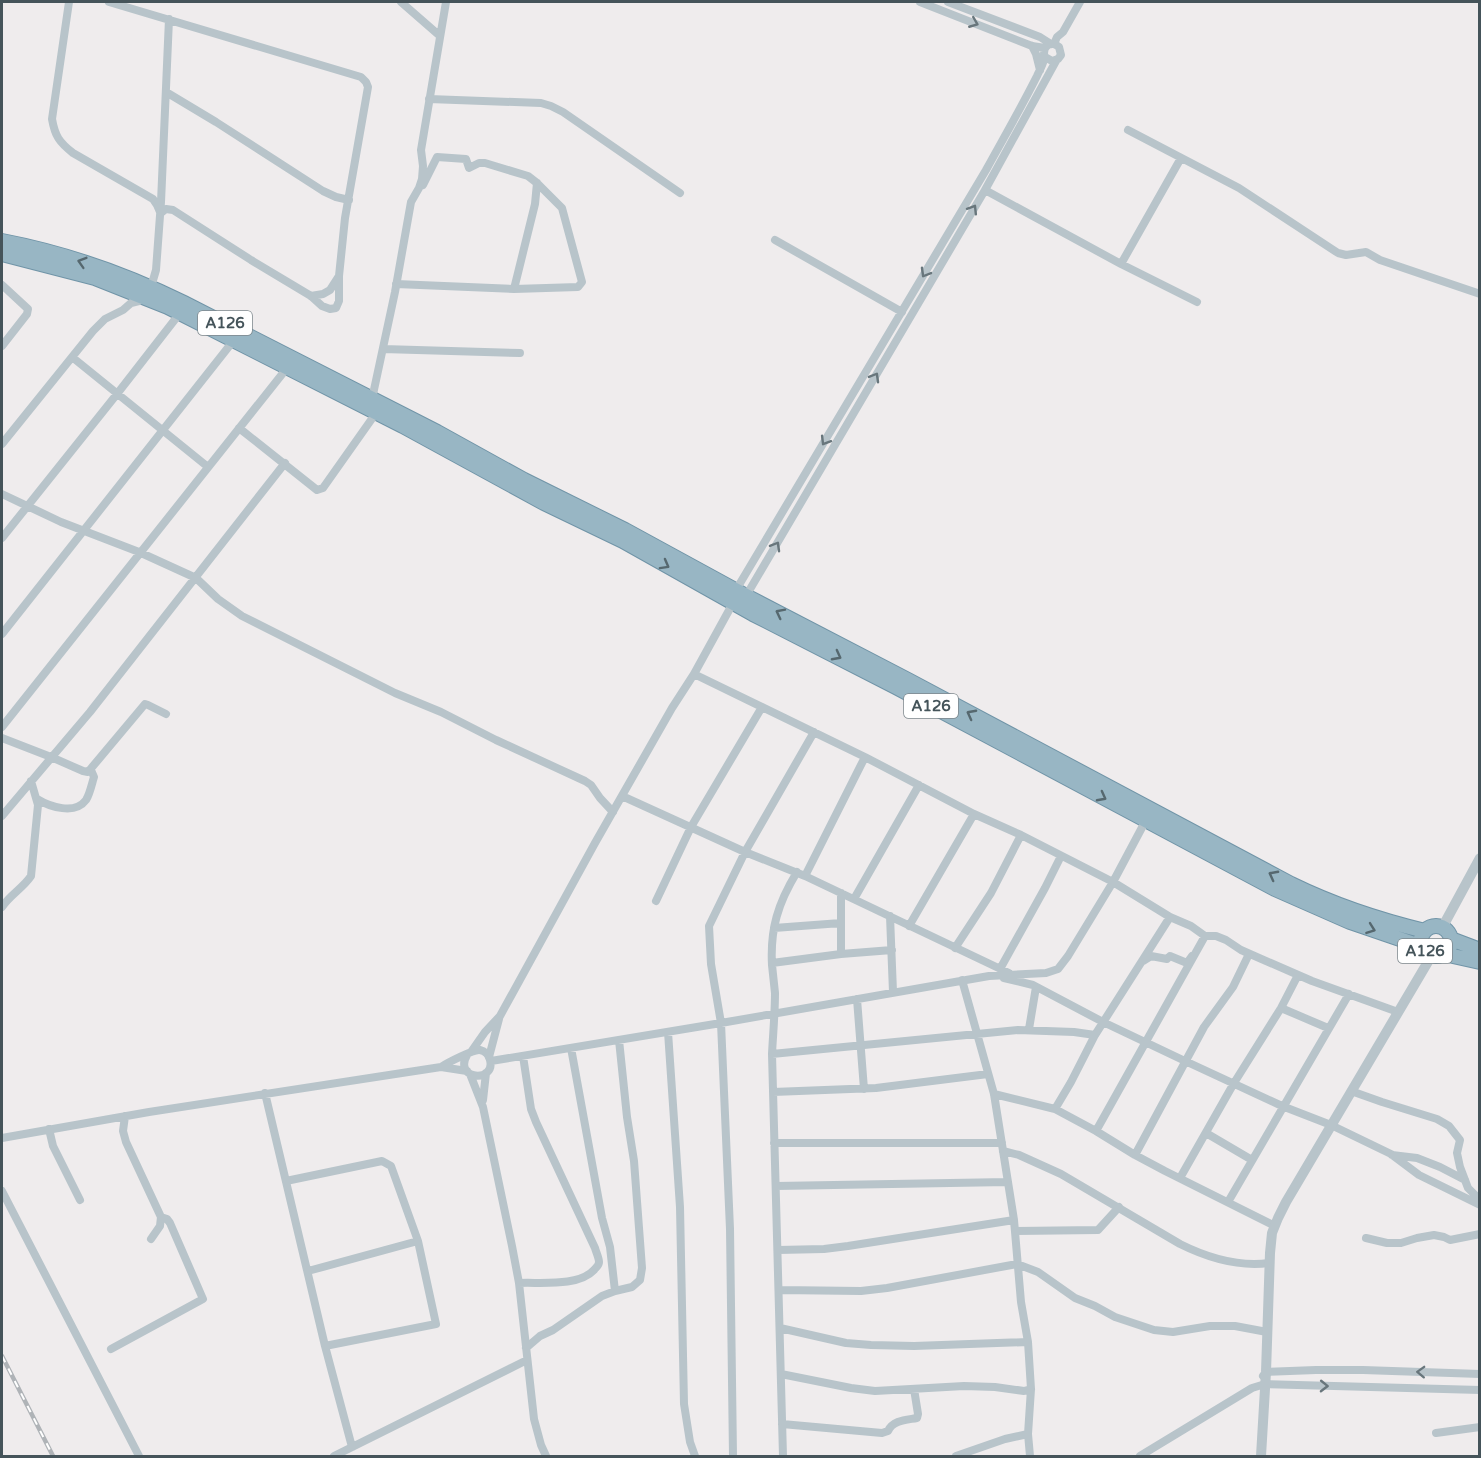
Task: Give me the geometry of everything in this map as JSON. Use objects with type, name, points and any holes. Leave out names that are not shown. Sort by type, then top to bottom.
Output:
[{"type":"highway","name":"A126","points":[[2,241],[116,273],[180,313],[286,368],[376,413],[435,437]]},
{"type":"highway","name":"A126","points":[[2,254],[184,303],[372,399],[449,446],[625,530],[896,687],[1256,879],[1350,922],[1433,952],[1479,962]]},
{"type":"highway","name":"A126","points":[[739,596],[908,680],[1291,884],[1349,910],[1394,924],[1425,931],[1433,927],[1479,950]]},
{"type":"highway","name":"A126","points":[[1425,931],[1422,939],[1433,952]]},
{"type":"highway","name":"A126","points":[[1433,952],[1449,948],[1446,934]]},
{"type":"street","points":[[69,2],[52,119],[54,133],[63,146],[73,153],[153,199],[160,213]]},
{"type":"street","points":[[109,2],[361,77],[368,87],[345,218],[339,276],[339,301],[336,308],[321,306],[311,296],[173,210],[166,209],[160,213]]},
{"type":"street","points":[[401,2],[440,36]]},
{"type":"street","points":[[372,399],[411,202],[422,179],[421,150],[446,2]]},
{"type":"street","points":[[920,2],[1032,46],[1051,48],[1064,41],[1063,32],[1080,2]]},
{"type":"street","points":[[948,2],[1040,37],[1051,48]]},
{"type":"street","points":[[2,444],[93,331],[105,319],[131,303],[139,302],[148,292],[156,270],[169,19]]},
{"type":"street","points":[[1032,46],[1040,70]]},
{"type":"street","points":[[739,596],[985,190],[1056,61],[1048,60],[1051,48]]},
{"type":"street","points":[[546,1456],[534,1419],[519,1283],[483,1107],[464,1063],[485,1032],[500,1016],[672,708],[694,674],[1015,119],[1051,48]]},
{"type":"street","points":[[166,92],[323,191],[349,200]]},
{"type":"street","points":[[429,99],[541,103],[551,106],[680,193]]},
{"type":"street","points":[[1128,130],[1239,188],[1338,253],[1346,255],[1366,252],[1380,260],[1479,294]]},
{"type":"street","points":[[396,284],[514,289],[578,287],[582,282],[562,208],[528,176],[485,163],[469,168],[466,159],[437,157],[420,193],[411,202]]},
{"type":"street","points":[[1121,264],[1181,158]]},
{"type":"street","points":[[514,289],[535,204],[537,183]]},
{"type":"street","points":[[985,190],[1121,264],[1197,302]]},
{"type":"street","points":[[776,240],[902,312]]},
{"type":"street","points":[[311,296],[330,290],[339,276]]},
{"type":"street","points":[[2,285],[28,309],[27,314],[2,346]]},
{"type":"street","points":[[2,538],[180,313]]},
{"type":"street","points":[[2,634],[234,340]]},
{"type":"street","points":[[383,349],[520,353]]},
{"type":"street","points":[[72,357],[208,467]]},
{"type":"street","points":[[2,727],[286,368]]},
{"type":"street","points":[[239,428],[317,490],[323,488],[376,413]]},
{"type":"street","points":[[2,816],[90,712],[285,463]]},
{"type":"street","points":[[2,494],[196,578],[218,599],[242,616],[395,693],[441,712],[585,781],[613,812]]},
{"type":"street","points":[[694,674],[1113,882],[1205,936],[1216,936],[1249,954],[1298,975],[1398,1012]]},
{"type":"street","points":[[2,738],[88,772],[145,704],[166,714]]},
{"type":"street","points":[[656,901],[691,827],[762,707]]},
{"type":"street","points":[[733,1456],[730,1229],[721,1023],[711,964],[709,926],[745,852],[814,732]]},
{"type":"street","points":[[783,1456],[772,1054],[775,994],[772,963],[774,928],[783,897],[801,874],[864,757]]},
{"type":"street","points":[[37,799],[56,807],[75,808],[86,800],[94,777],[91,770]]},
{"type":"street","points":[[2,908],[7,899],[31,876],[38,805],[31,781]]},
{"type":"street","points":[[854,899],[919,785]]},
{"type":"street","points":[[622,796],[745,852],[801,874],[1011,974]]},
{"type":"street","points":[[909,926],[974,814]]},
{"type":"street","points":[[490,1059],[524,1056],[668,1032],[989,975],[1047,973],[1058,969],[1113,882],[1146,820]]},
{"type":"street","points":[[956,948],[991,893],[1021,835]]},
{"type":"street","points":[[1000,969],[1061,856]]},
{"type":"street","points":[[1446,934],[1479,858]]},
{"type":"street","points":[[841,893],[841,954]]},
{"type":"street","points":[[890,916],[893,992]]},
{"type":"street","points":[[1055,1109],[1095,1035],[1170,917]]},
{"type":"street","points":[[774,928],[841,923]]},
{"type":"street","points":[[1141,962],[1151,956],[1167,959],[1170,956],[1187,963],[1205,936]]},
{"type":"street","points":[[1096,1131],[1205,936]]},
{"type":"street","points":[[772,963],[892,950]]},
{"type":"street","points":[[1261,1456],[1272,1233],[1286,1202],[1433,952]]},
{"type":"street","points":[[1135,1155],[1204,1027],[1233,987],[1249,954]]},
{"type":"street","points":[[989,975],[1036,987],[1185,1061],[1282,1106],[1331,1125],[1392,1155],[1419,1175],[1479,1205]]},
{"type":"street","points":[[1180,1178],[1234,1083],[1281,1008],[1298,975]]},
{"type":"street","points":[[962,980],[994,1094],[1014,1220],[1021,1302],[1028,1342],[1031,1389],[1028,1434],[1030,1456]]},
{"type":"street","points":[[1029,1029],[1036,987]]},
{"type":"street","points":[[1227,1202],[1349,994]]},
{"type":"street","points":[[857,999],[864,1089]]},
{"type":"street","points":[[1281,1008],[1328,1028]]},
{"type":"street","points":[[483,1107],[486,1073],[490,1066],[500,1016]]},
{"type":"street","points":[[772,1054],[1029,1029],[1086,1032],[1095,1035]]},
{"type":"street","points":[[668,1032],[680,1207],[684,1404],[690,1442],[695,1456]]},
{"type":"street","points":[[525,1348],[602,1296],[632,1287],[640,1280],[642,1268],[634,1161],[619,1040]]},
{"type":"street","points":[[571,1048],[599,1202],[610,1247],[615,1292]]},
{"type":"street","points":[[441,1067],[480,1050],[490,1059]]},
{"type":"street","points":[[519,1283],[575,1281],[589,1275],[599,1262],[595,1248],[531,1109],[524,1056]]},
{"type":"street","points":[[2,1138],[265,1093],[441,1067],[478,1076],[486,1073]]},
{"type":"street","points":[[773,1092],[864,1089],[988,1074]]},
{"type":"street","points":[[1351,1091],[1437,1119],[1449,1126],[1460,1140],[1457,1153],[1468,1188],[1479,1200]]},
{"type":"street","points":[[265,1093],[325,1346],[352,1447]]},
{"type":"street","points":[[994,1094],[1055,1109],[1135,1155],[1275,1226]]},
{"type":"street","points":[[125,1116],[123,1131],[126,1142],[161,1217],[160,1226],[151,1239]]},
{"type":"street","points":[[49,1130],[53,1146],[80,1200]]},
{"type":"street","points":[[1206,1133],[1252,1160]]},
{"type":"street","points":[[774,1143],[1003,1147],[1061,1174],[1201,1254],[1232,1263],[1253,1265],[1269,1263]]},
{"type":"street","points":[[1392,1155],[1417,1158],[1465,1180]]},
{"type":"street","points":[[286,1181],[382,1161],[391,1166],[417,1241],[436,1324],[325,1346]]},
{"type":"street","points":[[776,1186],[1008,1182]]},
{"type":"street","points":[[2,1191],[138,1456]]},
{"type":"street","points":[[1015,1231],[1098,1230],[1119,1207]]},
{"type":"street","points":[[111,1349],[203,1299],[170,1223],[161,1217]]},
{"type":"street","points":[[778,1250],[840,1247],[1014,1220]]},
{"type":"street","points":[[1366,1238],[1387,1243],[1401,1243],[1424,1236],[1434,1235],[1450,1240],[1479,1234]]},
{"type":"street","points":[[308,1271],[417,1241]]},
{"type":"street","points":[[779,1290],[861,1291],[1017,1264],[1038,1272],[1075,1298],[1115,1317],[1154,1330],[1173,1332],[1210,1326],[1235,1326],[1267,1332]]},
{"type":"street","points":[[780,1328],[846,1343],[871,1345],[914,1346],[1028,1342]]},
{"type":"street","points":[[334,1456],[527,1360]]},
{"type":"street","points":[[1252,1388],[1266,1372],[1351,1370],[1479,1374]]},
{"type":"street","points":[[781,1374],[875,1391],[964,1386],[1024,1391],[1031,1389]]},
{"type":"street","points":[[1140,1456],[1252,1388],[1265,1384],[1479,1390]]},
{"type":"street","points":[[782,1424],[882,1433],[898,1422],[917,1418],[914,1389]]},
{"type":"street","points":[[1436,1433],[1479,1427]]},
{"type":"street","points":[[956,1456],[1005,1439],[1028,1434]]},
{"type":"railway","points":[[2,1356],[53,1456]]}]
